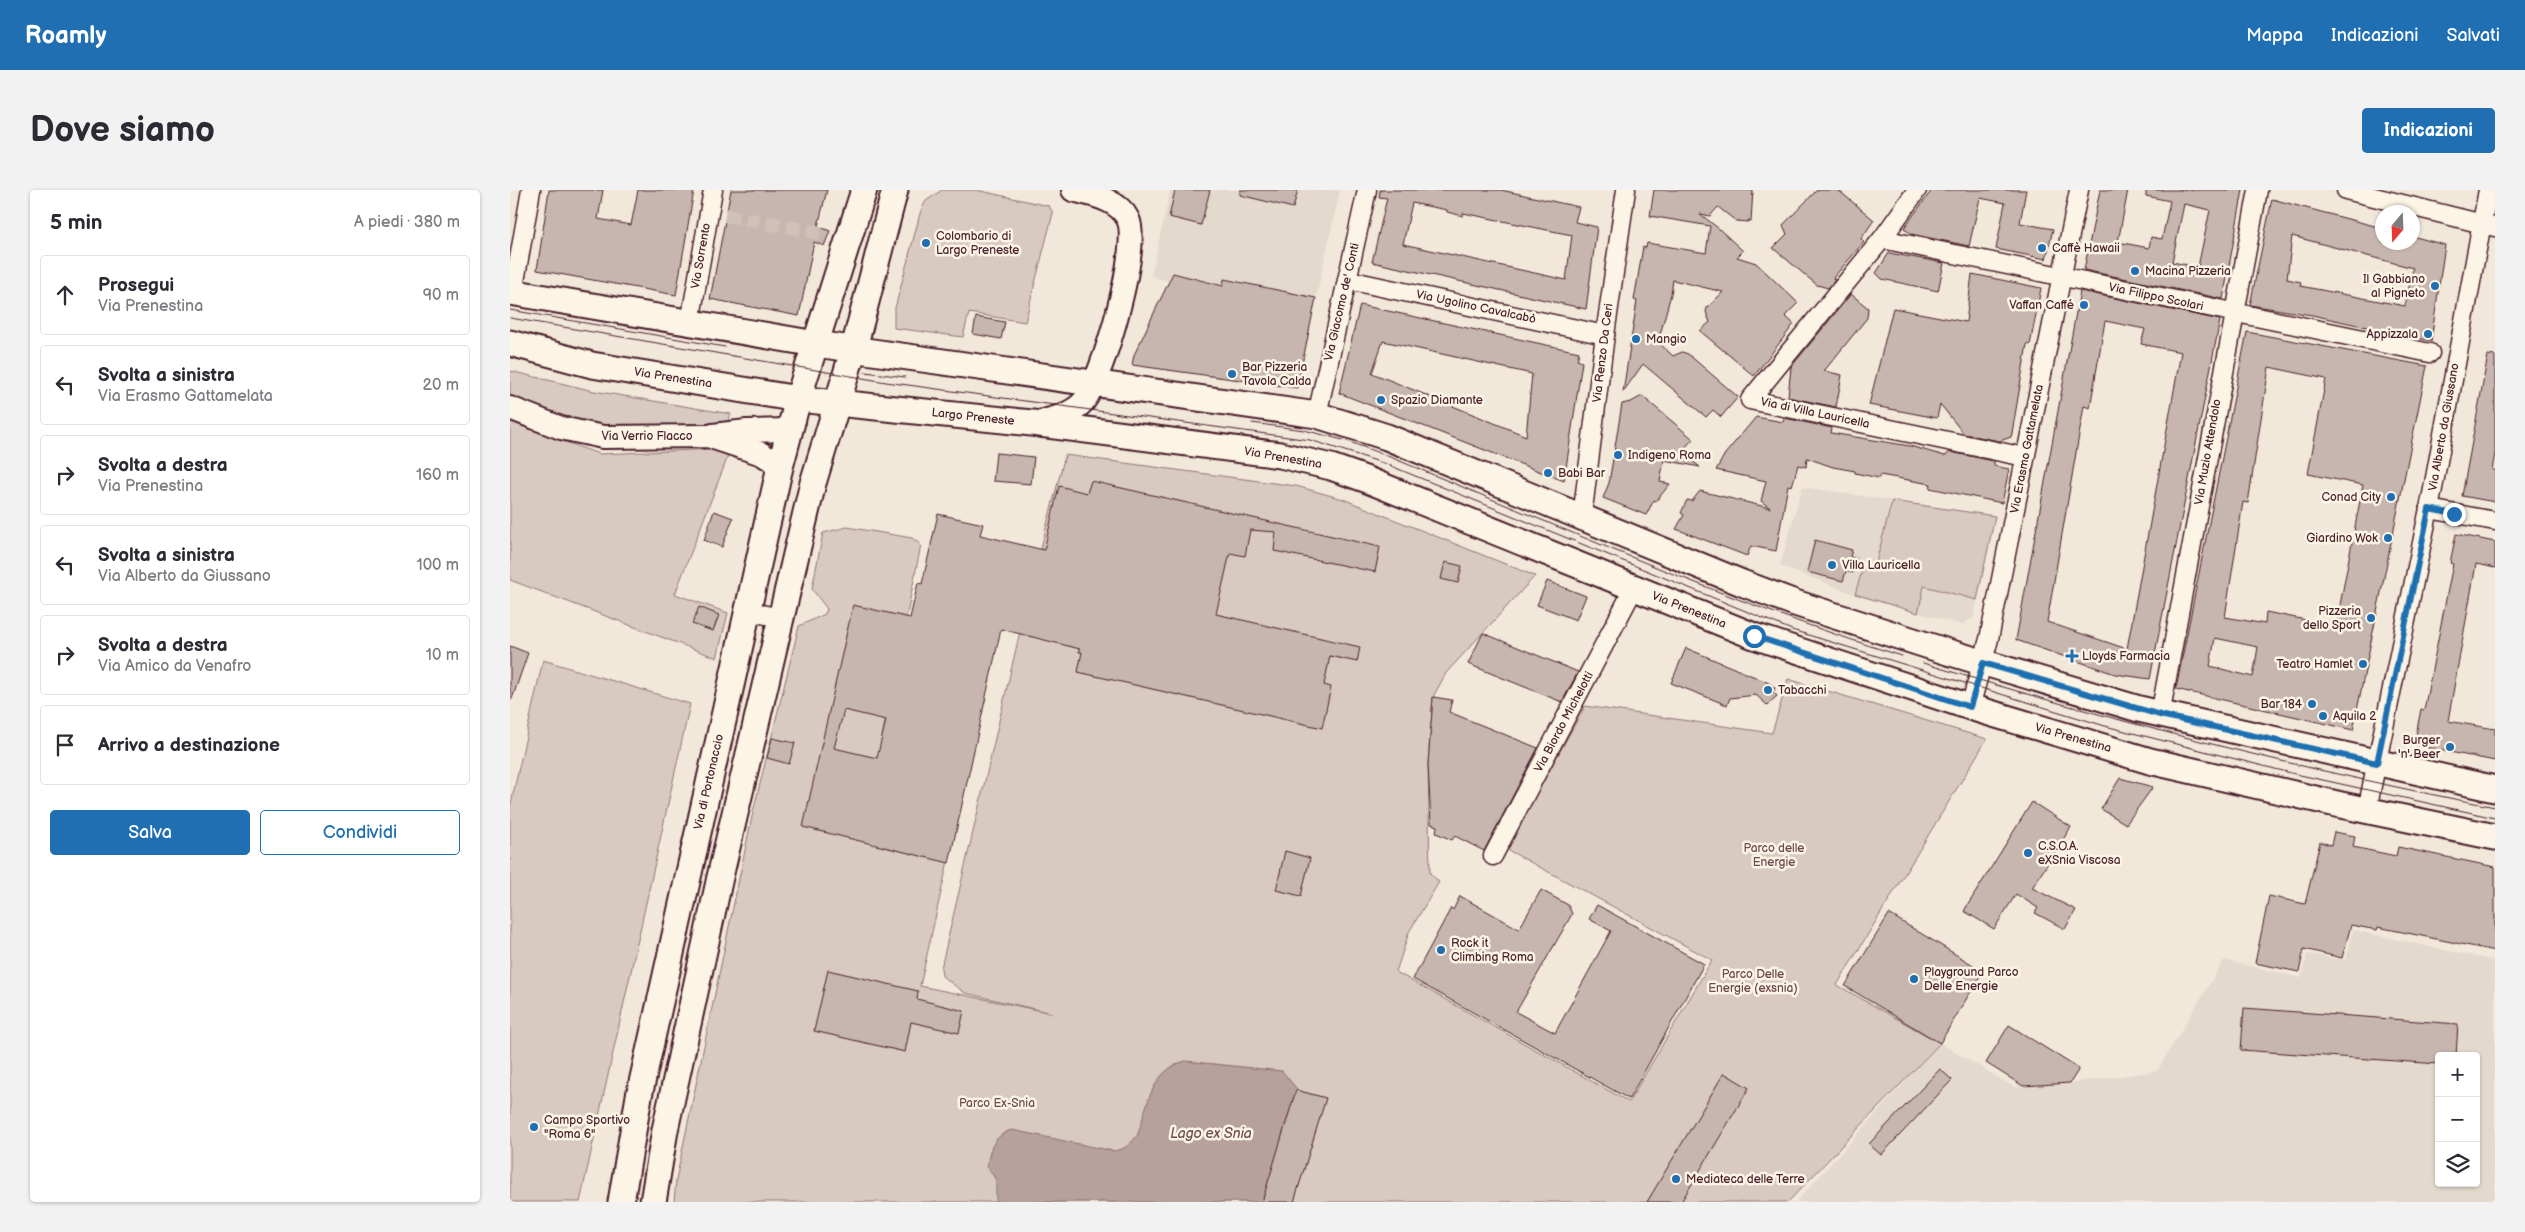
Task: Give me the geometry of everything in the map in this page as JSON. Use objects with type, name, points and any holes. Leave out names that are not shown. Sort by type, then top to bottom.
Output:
[{"type":"main road","points":[[813,354],[864,190]]},
{"type":"main road","points":[[653,1202],[665,1130],[720,877],[780,618],[813,484],[851,359],[895,190]]},
{"type":"main road","points":[[512,292],[690,322],[813,354],[1094,383],[1317,415],[1370,430],[1795,603],[1983,663],[2160,715],[2495,789]]},
{"type":"main road","name":"Via Prenestina","points":[[510,343],[592,365],[837,404]]},
{"type":"main road","name":"Via di Portonaccio","points":[[621,1202],[634,1123],[747,611],[779,471],[798,399],[813,354]]},
{"type":"main road","name":"Largo Preneste","points":[[837,404],[1032,423]]},
{"type":"main road","name":"Via Prenestina","points":[[1032,423],[1273,454],[1314,462],[1365,479],[1780,646],[1970,707],[2150,761],[2495,837]]},
{"type":"street","points":[[512,292],[531,190]]},
{"type":"street","name":"Via Sorrento","points":[[690,322],[713,190]]},
{"type":"street","name":"Largo Preneste","points":[[1032,423],[1061,416],[1084,401],[1094,383],[1103,360],[1122,292],[1132,231],[1128,220],[1120,208],[1096,193],[1073,190]]},
{"type":"street","name":"Via Giacomo de' Conti","points":[[1317,415],[1367,190]]},
{"type":"street","name":"Via Renzo Da Ceri","points":[[1582,517],[1625,190]]},
{"type":"street","name":"Via di Villa Lauricella","points":[[1917,190],[1882,239],[1750,400],[2025,457]]},
{"type":"street","name":"Via Erasmo Gattamelata","points":[[1970,707],[1983,663],[2079,190]]},
{"type":"street","name":"Via Muzio Attendolo","points":[[2160,715],[2258,190]]},
{"type":"street","points":[[2346,190],[2488,225]]},
{"type":"street","name":"Via Alberto da Giussano","points":[[2367,810],[2488,225],[2488,190]]},
{"type":"street","name":"Via Filippo Scolari","points":[[1882,239],[2430,353]]},
{"type":"street","name":"Via Ugolino Cavalcabò","points":[[1348,280],[1605,335]]},
{"type":"street","name":"Via Verrio Flacco","points":[[510,408],[554,426],[598,436],[625,439],[708,436],[762,454],[773,462],[779,471]]},
{"type":"street","points":[[708,436],[740,432],[790,430]]},
{"type":"street","points":[[2429,509],[2495,521]]},
{"type":"street","name":"Via Biordo Michelotti","points":[[1493,856],[1634,588]]},
{"type":"street","points":[[747,611],[780,618]]},
{"type":"street","points":[[634,1123],[665,1130]]},
{"type":"shaded area","points":[[1170,190],[1340,190],[1316,298],[1225,279],[1223,285],[1173,273],[1169,281],[1151,276]]},
{"type":"shaded area","points":[[1802,487],[1995,516],[1974,617],[1962,625],[1865,598],[1780,566]]},
{"type":"shaded area","points":[[2353,930],[2495,961],[2495,1202],[1796,1202],[1940,1043],[2014,1087],[2070,1083],[2157,1071],[2224,960],[2301,978],[2307,954],[2346,960]]},
{"type":"green space","points":[[942,190],[976,190],[1049,206],[1053,213],[1025,322],[969,313],[963,337],[894,328],[894,312],[921,210],[926,201]]},
{"type":"green space","points":[[510,371],[594,391],[731,414],[727,424],[629,430],[594,427],[510,399]]},
{"type":"green space","points":[[510,422],[599,454],[717,449],[728,456],[675,594],[728,613],[717,658],[510,580]]},
{"type":"green space","points":[[1065,455],[1296,486],[1343,499],[1535,576],[1446,673],[1433,697],[1428,764],[1430,873],[1439,882],[1409,932],[1396,972],[1629,1102],[1712,960],[1506,849],[1585,706],[1772,733],[1788,679],[1987,739],[1837,985],[1940,1043],[1788,1202],[674,1202],[676,1180],[753,812],[799,626],[825,614],[827,609],[812,589],[823,533],[847,527],[912,538],[921,545],[882,737],[971,758],[920,986],[1052,1013],[965,993],[942,976],[941,968],[1027,602]]},
{"type":"green space","points":[[1892,501],[1995,516],[1977,600],[1924,586],[1918,613],[1855,594],[1863,568],[1874,570]]},
{"type":"green space","points":[[543,660],[690,704],[580,1202],[510,1202],[510,808]]},
{"type":"water","name":"Lago ex Snia","points":[[1185,1061],[1282,1071],[1301,1094],[1270,1202],[996,1202],[996,1180],[987,1166],[991,1148],[1001,1135],[1012,1130],[1113,1151],[1125,1148],[1138,1134],[1148,1100],[1158,1081],[1165,1072]]},
{"type":"building","points":[[549,190],[603,190],[598,219],[631,225],[638,190],[694,190],[676,295],[537,270]]},
{"type":"building","points":[[731,190],[827,190],[818,226],[830,231],[824,246],[814,242],[799,316],[710,299]]},
{"type":"building","points":[[1175,190],[1210,190],[1201,225],[1169,217]]},
{"type":"building","points":[[1240,190],[1298,190],[1293,208],[1240,195]]},
{"type":"building","points":[[1380,190],[1501,190],[1579,207],[1575,222],[1597,227],[1586,309],[1372,262],[1387,198],[1379,197]],"holes":[[[1412,203],[1447,210],[1447,212],[1463,216],[1463,213],[1572,235],[1566,280],[1403,244]]]},
{"type":"building","points":[[1654,190],[1753,190],[1751,221],[1736,221],[1718,207],[1710,216],[1700,214],[1743,251],[1737,257],[1756,263],[1798,303],[1785,316],[1794,324],[1754,376],[1700,331],[1710,322],[1706,312],[1707,308],[1723,292],[1673,280],[1658,342],[1673,356],[1682,352],[1688,354],[1738,397],[1721,417],[1713,410],[1706,417],[1643,364],[1623,392],[1637,301],[1634,300],[1643,247],[1646,248],[1647,243],[1706,253],[1710,226],[1650,216]]},
{"type":"building","points":[[1817,190],[1838,190],[1874,220],[1861,239],[1864,242],[1833,278],[1835,280],[1828,288],[1817,285],[1773,248],[1787,234],[1783,225]]},
{"type":"building","points":[[1932,190],[2026,190],[2020,223],[2053,229],[2046,259],[1996,249],[2005,203],[1980,198],[1969,246],[1911,234],[1904,228]]},
{"type":"building","points":[[2100,190],[2128,190],[2118,242],[2149,248],[2151,237],[2162,239],[2170,201],[2146,196],[2146,190],[2243,190],[2223,299],[2084,270]],"holes":[[[2184,204],[2210,210],[2198,267],[2172,262]]]},
{"type":"building","points":[[2272,199],[2375,226],[2375,250],[2420,250],[2420,238],[2445,245],[2431,341],[2312,315],[2250,305]],"holes":[[[2292,236],[2413,268],[2405,306],[2300,286],[2301,282],[2287,279]]]},
{"type":"building","points":[[1889,253],[1944,263],[1938,291],[1882,279],[1876,273]]},
{"type":"building","points":[[1173,273],[1223,286],[1224,279],[1316,298],[1297,388],[1132,365],[1134,355]]},
{"type":"building","points":[[1972,274],[2041,288],[2030,345],[2027,344],[2011,437],[2000,441],[1964,434],[1940,404],[1937,418],[1869,405],[1893,308],[1966,322]]},
{"type":"building","points":[[2080,291],[2220,320],[2150,679],[2115,674],[2016,640]],"holes":[[[2105,321],[2145,329],[2141,344],[2181,352],[2127,649],[2047,622],[2084,406],[2090,408]]]},
{"type":"building","points":[[1851,294],[1868,308],[1867,318],[1824,371],[1842,375],[1836,407],[1788,397],[1791,367]]},
{"type":"building","points":[[1360,305],[1579,352],[1577,360],[1582,362],[1564,481],[1339,393]],"holes":[[[1383,341],[1532,374],[1526,436],[1372,373]]]},
{"type":"building","points":[[976,317],[1005,322],[1001,339],[973,334]]},
{"type":"building","points":[[2247,332],[2427,366],[2353,730],[2176,689]],"holes":[[[2269,367],[2326,379],[2308,474],[2363,485],[2336,626],[2266,612],[2265,624],[2225,617],[2243,502],[2248,503]],[[2215,638],[2258,647],[2253,677],[2210,666]]]},
{"type":"building","points":[[2488,355],[2495,356],[2495,453],[2492,470],[2495,470],[2495,502],[2462,496]]},
{"type":"building","points":[[1642,396],[1693,439],[1681,452],[1700,467],[1664,460],[1660,482],[1670,484],[1656,501],[1654,500],[1646,515],[1603,498],[1609,483],[1622,404]]},
{"type":"building","points":[[1756,417],[1783,422],[1784,418],[1832,428],[1831,433],[1910,446],[1945,456],[1950,452],[1994,461],[1994,466],[2009,469],[2002,503],[1930,488],[1931,484],[1880,475],[1879,478],[1855,473],[1855,471],[1833,467],[1807,458],[1806,467],[1798,465],[1792,486],[1788,485],[1776,551],[1751,546],[1747,556],[1676,529],[1684,515],[1681,513],[1687,500],[1692,501],[1700,491],[1770,508],[1761,501],[1766,481],[1716,470],[1725,454]]},
{"type":"building","points":[[996,453],[1034,457],[1031,484],[993,481]]},
{"type":"building","points":[[1091,481],[1380,547],[1375,572],[1274,551],[1276,532],[1250,530],[1245,556],[1230,553],[1216,614],[1360,647],[1357,662],[1330,656],[1324,685],[1331,687],[1322,728],[1078,672],[1082,652],[1079,652],[1080,649],[1001,629],[949,863],[803,827],[853,605],[910,618],[918,583],[922,584],[938,514],[983,524],[980,535],[1044,550],[1059,486],[1087,493]],"holes":[[[844,710],[886,720],[877,758],[834,748]]]},
{"type":"building","points":[[714,511],[733,518],[722,547],[704,540]]},
{"type":"building","points":[[2456,534],[2495,542],[2495,568],[2476,564],[2448,721],[2495,729],[2495,761],[2414,745],[2421,709],[2424,710],[2453,564],[2450,563]]},
{"type":"building","name":"Villa Lauricella","points":[[1815,540],[1852,550],[1850,557],[1857,559],[1853,573],[1846,571],[1843,581],[1807,572]]},
{"type":"building","points":[[1445,562],[1462,566],[1458,583],[1441,579]]},
{"type":"building","points":[[1547,581],[1586,596],[1576,620],[1537,605]]},
{"type":"building","points":[[699,607],[719,615],[713,631],[692,624]]},
{"type":"building","points":[[1483,633],[1578,672],[1562,702],[1468,664]]},
{"type":"building","points":[[510,646],[528,653],[512,699],[510,699]]},
{"type":"building","points":[[1686,648],[1767,682],[1775,688],[1773,692],[1777,696],[1767,705],[1756,695],[1730,698],[1727,705],[1671,683]]},
{"type":"building","points":[[1433,697],[1452,700],[1449,712],[1538,748],[1484,851],[1455,836],[1452,840],[1436,833],[1437,826],[1431,824],[1428,764]]},
{"type":"building","points":[[772,738],[795,743],[789,764],[767,758]]},
{"type":"building","points":[[2120,778],[2153,787],[2126,824],[2101,809]]},
{"type":"building","name":"C.S.O.A. eXSnia Viscosa","points":[[2032,802],[2071,827],[2032,888],[2076,910],[2065,929],[2035,913],[2038,908],[2016,894],[1994,929],[1964,911]]},
{"type":"building","points":[[2334,832],[2355,836],[2353,847],[2396,856],[2398,847],[2495,867],[2495,951],[2378,927],[2377,930],[2351,925],[2342,958],[2304,949],[2299,972],[2255,963],[2269,896],[2305,904],[2320,842],[2331,845]]},
{"type":"building","points":[[1285,851],[1310,858],[1301,896],[1276,890]]},
{"type":"building","points":[[1541,890],[1568,905],[1572,914],[1516,1012],[1555,1033],[1611,931],[1589,919],[1597,905],[1704,964],[1629,1099],[1413,979],[1451,908],[1453,910],[1460,896],[1519,929]]},
{"type":"building","name":"Playground Parco Delle Energie","points":[[1889,914],[1983,971],[1940,1043],[1845,986]]},
{"type":"building","points":[[828,970],[918,991],[917,999],[964,1011],[959,1033],[911,1022],[905,1052],[814,1031]]},
{"type":"building","points":[[2244,1008],[2458,1024],[2456,1052],[2435,1052],[2435,1064],[2241,1050]]},
{"type":"building","points":[[2009,1025],[2079,1069],[2070,1083],[2023,1086],[1986,1063]]},
{"type":"building","points":[[1940,1069],[1952,1080],[1881,1155],[1869,1144]]},
{"type":"building","points":[[1724,1073],[1749,1088],[1681,1202],[1647,1202]]},
{"type":"building","points":[[1296,1090],[1326,1098],[1294,1202],[1262,1202]]},
{"type":"tunnel","points":[[725,215],[820,233]]},
{"type":"tram line","points":[[510,310],[725,347]]},
{"type":"tram line","points":[[510,318],[886,382],[1310,440],[1386,464],[1792,630],[2105,726],[2291,773],[2495,818]]},
{"type":"tram line","points":[[865,372],[905,377]]},
{"type":"tram line","points":[[1252,423],[1304,430],[1347,441],[1772,612],[1902,656]]},
{"type":"tram line","points":[[1923,663],[2065,705],[2208,743],[2351,777],[2495,807]]},
{"type":"place","name":"Colombario di Largo Preneste","points":[[926,243]]},
{"type":"place","name":"Caffè Hawaii","points":[[2042,248]]},
{"type":"place","name":"Macina Pizzeria","points":[[2135,271]]},
{"type":"place","name":"Il Gabbiano al Pigneto","points":[[2435,286]]},
{"type":"place","name":"Vaffan Caffé","points":[[2084,305]]},
{"type":"place","name":"Appizzala","points":[[2428,334]]},
{"type":"place","name":"Mangio","points":[[1636,339]]},
{"type":"place","name":"Bar Pizzeria Tavola Calda","points":[[1232,374]]},
{"type":"place","name":"Spazio Diamante","points":[[1381,400]]},
{"type":"place","name":"Indigeno Roma","points":[[1618,455]]},
{"type":"place","name":"Babi Bar","points":[[1548,473]]},
{"type":"place","name":"Conad City","points":[[2391,497]]},
{"type":"place","name":"Giardino Wok","points":[[2388,538]]},
{"type":"place","name":"Villa Lauricella","points":[[1832,565]]},
{"type":"place","name":"Pizzeria dello Sport","points":[[2371,618]]},
{"type":"place","name":"Lloyds Farmacia","points":[[2072,656]]},
{"type":"place","name":"Teatro Hamlet","points":[[2363,664]]},
{"type":"place","name":"Tabacchi","points":[[1768,690]]},
{"type":"place","name":"Bar 184","points":[[2312,704]]},
{"type":"place","name":"Aquila 2","points":[[2323,716]]},
{"type":"place","name":"Burger 'n' Beer","points":[[2450,747]]},
{"type":"place","name":"C.S.O.A. eXSnia Viscosa","points":[[2028,853]]},
{"type":"place","name":"Rock it Climbing Roma","points":[[1441,950]]},
{"type":"place","name":"Playground Parco Delle Energie","points":[[1914,979]]},
{"type":"place","name":"Campo Sportivo \"Roma 6\"","points":[[534,1127]]},
{"type":"place","name":"Mediateca delle Terre","points":[[1676,1179]]},
{"type":"route","points":[[1754,636],[1970,707],[1983,663],[2160,715],[2377,763],[2429,509],[2454,514]]},
{"type":"park label","name":"Parco delle Energie","points":[[1774,855]]},
{"type":"park label","name":"Parco Delle Energie (exsnia)","points":[[1753,981]]},
{"type":"park label","name":"Parco Ex-Snia","points":[[997,1103]]}]
